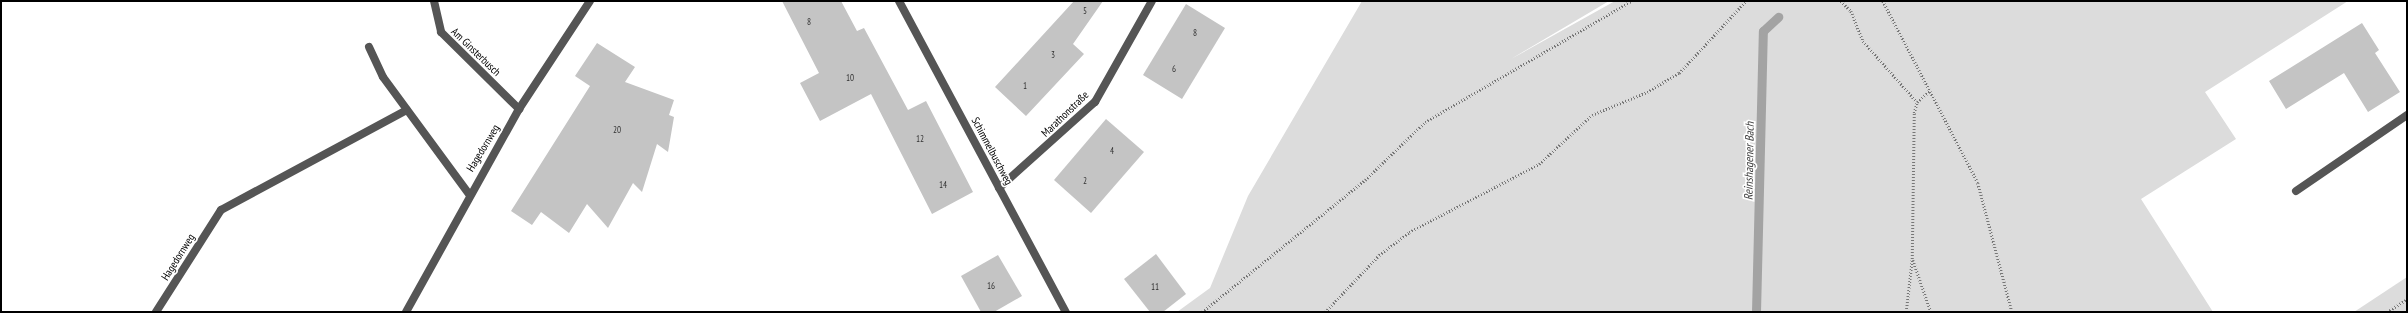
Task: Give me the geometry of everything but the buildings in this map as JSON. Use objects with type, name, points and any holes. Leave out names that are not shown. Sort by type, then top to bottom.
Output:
[{"type":"street","name":"Am Ginsterbusch","points":[[434,1],[441,32],[519,109]]},
{"type":"street","name":"Hagedornweg","points":[[406,312],[469,194],[519,109],[590,1]]},
{"type":"street","name":"Schimmelbuschweg","points":[[899,1],[1066,312]]},
{"type":"street","name":"Marathonstraße","points":[[999,188],[1096,102],[1152,1]]},
{"type":"street","points":[[369,47],[383,77],[469,194]]},
{"type":"street","name":"Hagedornweg","points":[[156,312],[221,210],[407,110]]},
{"type":"street","points":[[2296,191],[2407,115]]},
{"type":"path","points":[[1202,312],[1365,180],[1425,122],[1631,1]]},
{"type":"path","points":[[1325,312],[1379,255],[1409,232],[1539,164],[1592,115],[1647,92],[1679,73],[1746,1]]},
{"type":"path","points":[[1841,1],[1851,11],[1863,41],[1917,102],[1912,259],[1906,312]]},
{"type":"path","points":[[1883,1],[1931,90],[1978,183],[2012,312]]},
{"type":"path","points":[[1917,102],[1931,90]]},
{"type":"path","points":[[1912,259],[1931,312]]},
{"type":"path","points":[[2387,312],[2407,299]]},
{"type":"shaded area","points":[[1362,1],[1609,1],[1511,59],[1615,1],[2348,1],[2205,92],[2236,139],[2141,199],[2213,312],[1177,312],[1210,288],[1248,196]]},
{"type":"shaded area","points":[[2407,277],[2407,312],[2354,312]]},
{"type":"waterway","name":"Reinshagener Bach","points":[[1756,312],[1763,31],[1778,17]]}]
